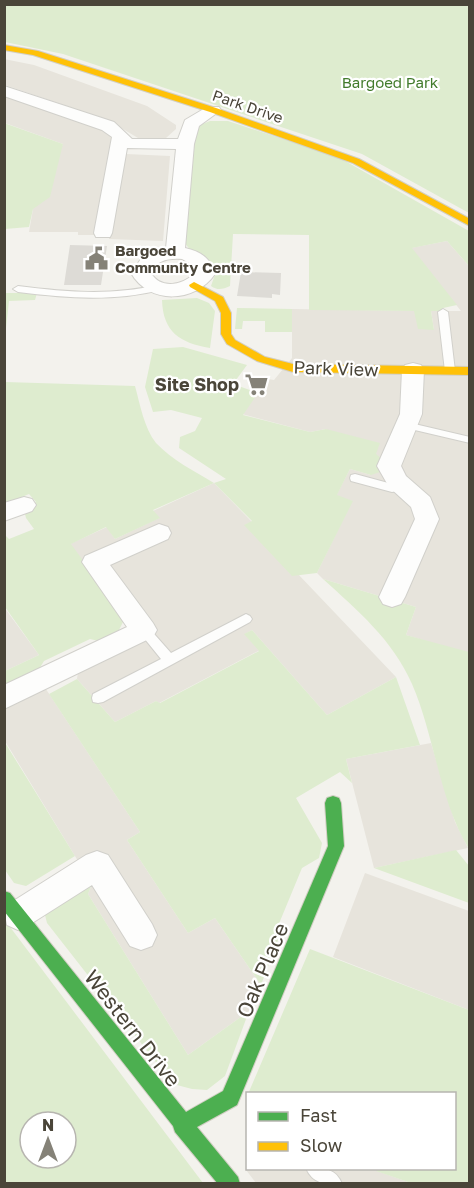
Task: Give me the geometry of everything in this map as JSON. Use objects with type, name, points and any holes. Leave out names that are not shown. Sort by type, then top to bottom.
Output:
[{"type":"street","name":"Park Drive","points":[[4,47],[35,53],[213,110],[356,161],[470,223]]},
{"type":"street","points":[[4,91],[108,126],[120,135],[122,141],[116,154],[103,233]]},
{"type":"street","points":[[175,253],[185,144],[190,124],[213,110]]},
{"type":"street","points":[[122,141],[130,144],[185,144]]},
{"type":"street","points":[[175,253],[195,258],[205,268],[205,274],[201,280],[194,285],[176,290],[157,288],[143,279],[142,267],[155,257],[175,253]]},
{"type":"street","name":"Park View","points":[[194,285],[219,299],[226,313],[226,334],[231,342],[261,359],[293,368],[470,371]]},
{"type":"street","points":[[392,597],[427,519],[422,503],[397,481],[389,466],[411,414],[413,370]]},
{"type":"street","points":[[4,698],[144,630],[94,562],[159,533]]},
{"type":"street","name":"Oak Place","points":[[182,1125],[236,1104],[336,846],[333,803]]},
{"type":"street","points":[[11,906],[98,865],[141,936]]},
{"type":"street","name":"Western Drive","points":[[11,906],[182,1125],[231,1184]]},
{"type":"lane","points":[[18,289],[60,294],[135,294],[157,288]]},
{"type":"lane","points":[[443,312],[450,370]]},
{"type":"lane","points":[[406,424],[466,440]]},
{"type":"lane","points":[[355,478],[392,488],[403,486]]},
{"type":"lane","points":[[98,698],[246,619]]},
{"type":"lane","points":[[144,630],[169,660]]},
{"type":"lane","points":[[316,1170],[334,1184]]},
{"type":"shaded area","points":[[4,59],[34,65],[147,106],[176,125],[176,129],[166,138],[138,138],[108,120],[5,85]]},
{"type":"shaded area","points":[[4,94],[97,126],[109,133],[113,139],[109,156],[126,154],[170,156],[163,241],[109,239],[109,235],[78,235],[78,232],[29,232],[33,209],[63,144],[5,123]]},
{"type":"shaded area","points":[[447,241],[469,266],[469,654],[406,635],[416,607],[323,579],[317,573],[352,501],[336,496],[350,469],[371,475],[326,429],[310,432],[242,414],[268,379],[274,380],[292,358],[292,309],[415,311],[434,330],[431,311],[461,311],[411,248]]},
{"type":"shaded area","points":[[214,483],[252,522],[245,525],[292,575],[297,573],[396,677],[327,715],[252,630],[245,634],[260,650],[159,703],[156,701],[115,722],[77,679],[78,672],[135,643],[125,618],[70,544],[107,527],[115,539],[159,518],[153,511]]},
{"type":"shaded area","points":[[4,607],[39,655],[5,671],[4,671]]},
{"type":"shaded area","points":[[36,674],[140,832],[127,840],[188,933],[215,918],[261,985],[249,1011],[188,1055],[88,894],[92,884],[5,741],[5,690]]},
{"type":"shaded area","points":[[431,743],[455,822],[468,848],[374,868],[346,759]]},
{"type":"shaded area","points":[[365,873],[469,911],[469,1010],[333,957]]},
{"type":"shaded area","points":[[246,1170],[377,1170],[411,1183],[256,1183]]},
{"type":"green space","name":"Bargoed Park","points":[[5,5],[469,5],[469,213],[362,154],[63,54],[5,42]]},
{"type":"green space","points":[[210,121],[228,121],[338,157],[469,231],[469,266],[447,241],[412,248],[457,305],[443,308],[440,311],[431,311],[434,330],[418,329],[414,311],[309,310],[309,235],[233,234],[230,286],[216,289],[211,286],[217,269],[191,251],[184,242],[195,127]]},
{"type":"green space","points":[[4,123],[63,144],[50,197],[33,209],[29,227],[5,229]]},
{"type":"green space","points":[[5,293],[37,293],[35,300],[9,301],[5,337]]},
{"type":"green space","points":[[197,298],[209,303],[215,311],[210,348],[190,343],[175,334],[163,311],[162,300]]},
{"type":"green space","points":[[237,308],[292,309],[292,332],[265,332],[265,321],[243,321],[242,329],[235,329]]},
{"type":"green space","points":[[183,347],[247,365],[233,384],[258,393],[243,415],[310,432],[326,429],[380,443],[376,454],[382,459],[380,472],[371,475],[350,469],[337,495],[353,501],[317,573],[292,576],[244,525],[252,521],[214,483],[226,479],[179,448],[180,437],[195,431],[202,418],[171,410],[153,412],[145,387],[153,349]]},
{"type":"green space","points":[[5,382],[135,386],[145,423],[156,443],[176,460],[214,483],[153,510],[160,518],[115,539],[106,527],[71,544],[125,618],[116,636],[103,642],[90,639],[44,661],[36,674],[5,690],[5,671],[39,655],[5,607],[4,534],[9,539],[34,529],[26,518],[24,510],[36,502],[29,494],[5,504]]},
{"type":"green space","points":[[323,579],[416,607],[406,635],[469,652],[469,849],[451,810],[420,704],[404,668],[395,653],[373,627]]},
{"type":"green space","points":[[252,630],[327,715],[396,677],[420,745],[346,759],[352,783],[340,772],[296,798],[322,843],[319,858],[302,868],[278,926],[279,937],[261,985],[215,918],[188,933],[127,840],[140,832],[49,694],[77,679],[115,722],[156,701],[160,703],[259,651],[244,634]]},
{"type":"green space","points":[[4,741],[75,856],[26,886],[14,883],[5,870]]},
{"type":"green space","points":[[456,850],[469,866],[469,903],[374,868]]},
{"type":"green space","points":[[92,884],[88,894],[188,1055],[249,1011],[225,1076],[207,1090],[173,1084],[47,923],[44,911]]},
{"type":"green space","points":[[4,919],[203,1183],[5,1183]]},
{"type":"green space","points":[[310,949],[469,1010],[469,1183],[411,1183],[376,1171],[456,1170],[456,1092],[249,1092]]},
{"type":"building","points":[[70,245],[107,246],[101,285],[64,285]]},
{"type":"building","points":[[241,272],[281,273],[280,295],[272,294],[272,298],[237,296]]},
{"type":"traffic: fast","points":[[182,1125],[230,1098],[336,846],[333,803]]},
{"type":"traffic: fast","points":[[4,898],[231,1184]]},
{"type":"traffic: slow","points":[[4,47],[35,53],[213,110],[356,161],[470,223]]},
{"type":"traffic: slow","points":[[194,285],[219,299],[226,313],[226,334],[231,342],[261,359],[293,368],[470,371]]},
{"type":"place","name":"Bargoed Community Centre","points":[[97,259]]},
{"type":"place","name":"Site Shop","points":[[257,384]]}]
